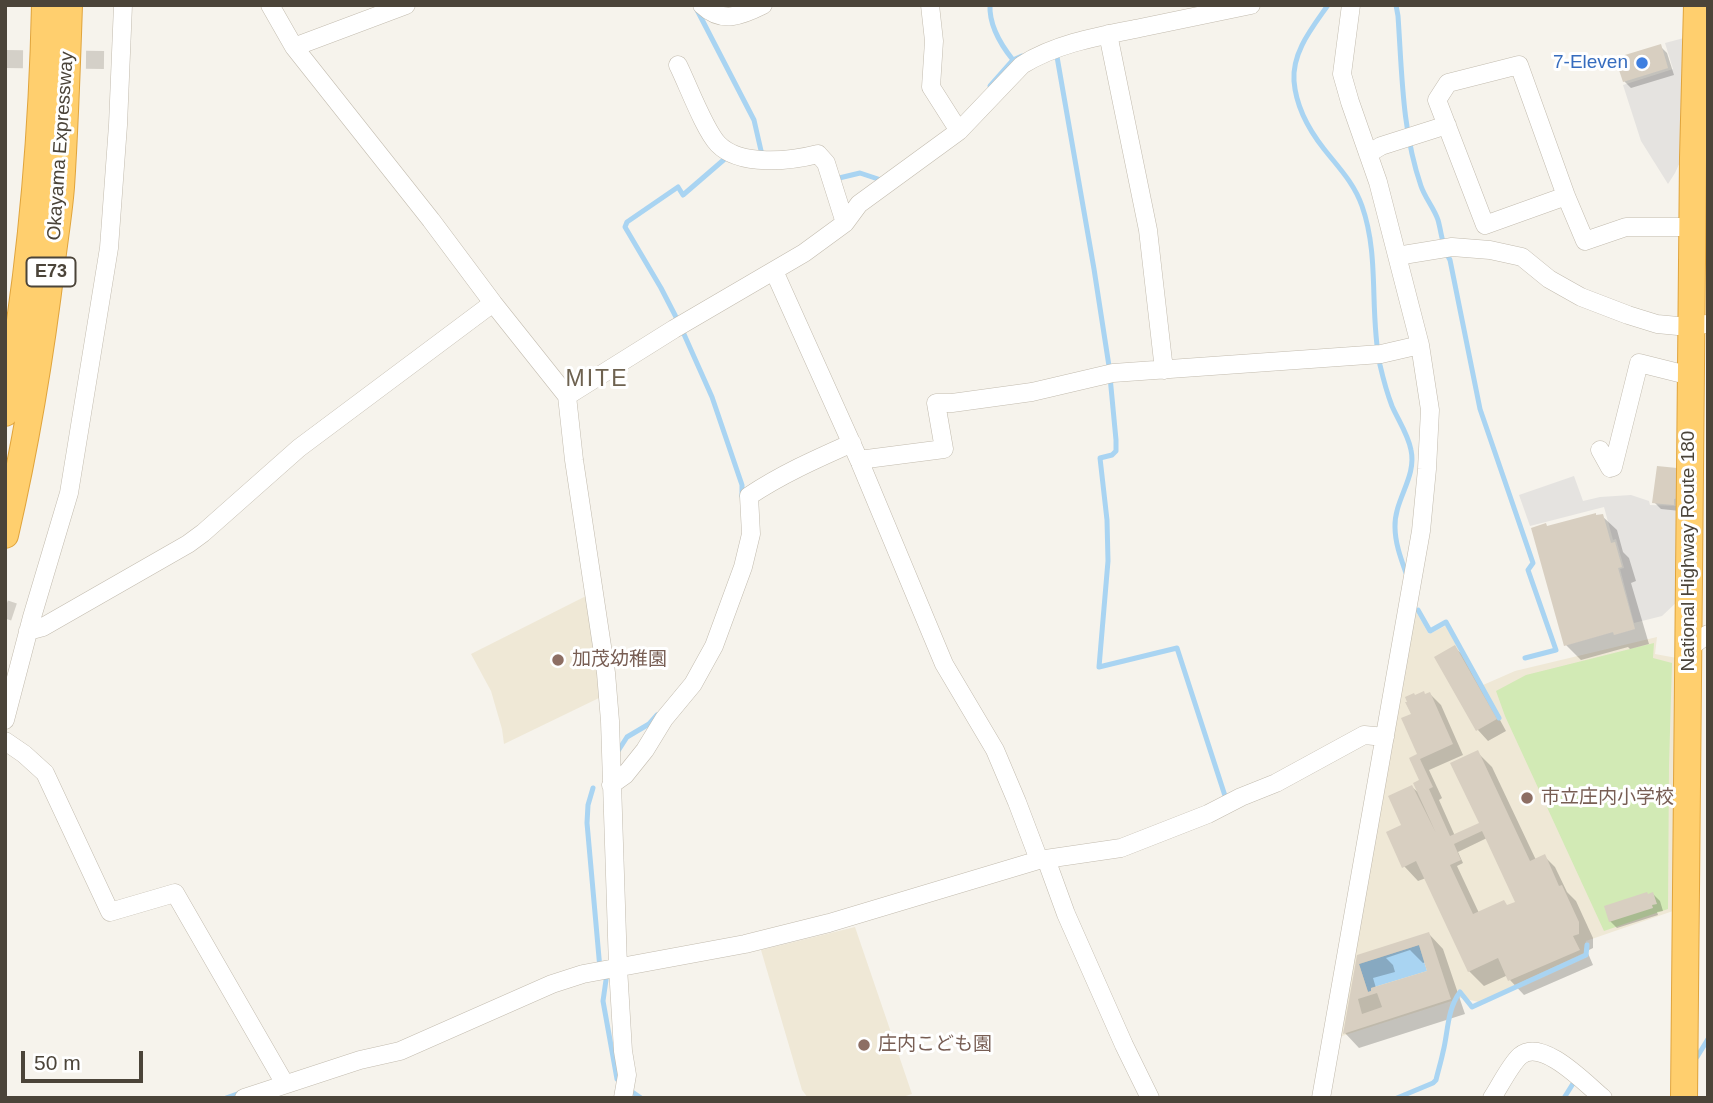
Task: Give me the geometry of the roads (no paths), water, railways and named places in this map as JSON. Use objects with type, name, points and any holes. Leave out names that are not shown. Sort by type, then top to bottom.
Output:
[{"type":"highway","name":"Okayama Expressway","points":[[5,413],[25,285],[35,189],[43,90],[45,5]]},
{"type":"highway","name":"Okayama Expressway","points":[[5,535],[36,381],[49,286],[61,177],[69,5]]},
{"type":"highway","name":"National Highway Route 180","points":[[1684,1098],[1698,641],[1691,376],[1700,325],[1692,227],[1702,60],[1697,5]]},
{"type":"street","points":[[5,720],[30,624],[69,494],[109,248],[114,60],[123,5]]},
{"type":"street","points":[[270,5],[294,47],[567,396],[606,673],[611,785],[606,969],[625,1091]]},
{"type":"street","points":[[294,47],[406,5]]},
{"type":"street","points":[[702,5],[712,13],[727,17],[743,14],[763,5]]},
{"type":"street","points":[[930,5],[934,41],[931,87],[957,127]]},
{"type":"street","points":[[567,396],[804,253],[845,223],[859,204],[957,127],[1022,65],[1055,49],[1108,34],[1251,5]]},
{"type":"street","points":[[1321,1098],[1421,531],[1430,410],[1420,345],[1378,182],[1342,74],[1351,5]]},
{"type":"street","points":[[1108,34],[1148,230],[1164,370]]},
{"type":"street","points":[[678,65],[718,144],[734,155],[782,160],[818,153],[826,163],[845,223]]},
{"type":"street","points":[[1566,196],[1485,225],[1437,100],[1448,83],[1519,65],[1585,241],[1626,227],[1692,227]]},
{"type":"street","points":[[1368,154],[1381,146],[1447,125]]},
{"type":"street","points":[[1397,256],[1452,247],[1490,250],[1522,257],[1549,279],[1593,302],[1657,324],[1700,325]]},
{"type":"street","points":[[774,271],[856,452],[944,664],[995,750],[1119,1034],[1150,1098]]},
{"type":"street","points":[[14,612],[30,624],[43,628],[188,544],[299,448],[493,303]]},
{"type":"street","points":[[611,785],[625,775],[645,750],[664,719],[693,684],[713,646],[743,567],[751,534],[749,496],[771,481],[812,460],[856,452],[944,449],[936,403],[1032,392],[1110,374],[1379,354],[1420,345]]},
{"type":"street","points":[[1600,450],[1610,468],[1613,467],[1639,363],[1691,376]]},
{"type":"street","points":[[244,1098],[282,1080],[378,1057],[411,1046],[552,984],[583,974],[745,944],[1045,862],[1121,848],[1208,814],[1276,783],[1364,735],[1385,737]]},
{"type":"street","points":[[5,741],[45,773],[110,912],[175,893],[282,1080]]},
{"type":"street","points":[[1492,1098],[1518,1057],[1526,1052],[1550,1055],[1603,1098]]},
{"type":"water","points":[[1419,945],[1427,971],[1371,988],[1368,992],[1359,964]]},
{"type":"waterway","points":[[990,5],[994,27],[1004,48],[1013,60],[1022,56]]},
{"type":"waterway","points":[[1328,5],[1296,60],[1295,90],[1300,108],[1313,134],[1355,190],[1367,225],[1373,265],[1375,325],[1380,365],[1390,401],[1411,450],[1411,470],[1398,507],[1395,527],[1397,545],[1406,573]]},
{"type":"waterway","points":[[1396,5],[1404,102],[1415,165],[1423,190],[1438,220],[1450,260],[1480,409],[1533,563],[1528,570],[1556,650],[1525,658]]},
{"type":"waterway","points":[[696,8],[754,120],[762,155]]},
{"type":"waterway","points":[[1056,51],[1109,366],[1116,440],[1116,451],[1100,458],[1107,520],[1108,561],[1099,667],[1177,648],[1227,802]]},
{"type":"waterway","points":[[990,86],[1013,60]]},
{"type":"waterway","points":[[677,319],[625,227],[627,222],[678,187],[683,195],[727,157]]},
{"type":"waterway","points":[[835,179],[860,173],[882,179]]},
{"type":"waterway","points":[[683,332],[712,397],[742,485],[742,496]]},
{"type":"waterway","points":[[1418,610],[1430,631],[1446,622],[1499,718]]},
{"type":"waterway","points":[[618,751],[627,737],[649,724],[657,715]]},
{"type":"waterway","points":[[593,788],[587,823],[600,969]]},
{"type":"waterway","points":[[1397,1098],[1436,1080],[1450,1013],[1460,992],[1472,1007],[1586,955],[1587,945]]},
{"type":"waterway","points":[[607,973],[603,1001],[617,1079],[621,1083]]},
{"type":"waterway","points":[[1697,1057],[1708,1039]]},
{"type":"waterway","points":[[1564,1098],[1574,1082]]},
{"type":"waterway","points":[[628,1089],[641,1098]]},
{"type":"waterway","points":[[226,1098],[240,1093]]},
{"type":"tunnel","points":[[5,59],[107,60]]},
{"type":"tunnel","points":[[5,609],[14,612]]},
{"type":"place","name":"7-Eleven","points":[[1642,63]]},
{"type":"place","name":"加茂幼稚園","points":[[558,660]]},
{"type":"place","name":"市立庄内小学校","points":[[1527,798]]},
{"type":"place","name":"庄内こども園","points":[[864,1045]]},
{"type":"district","name":"MITE","points":[[597,380]]}]
